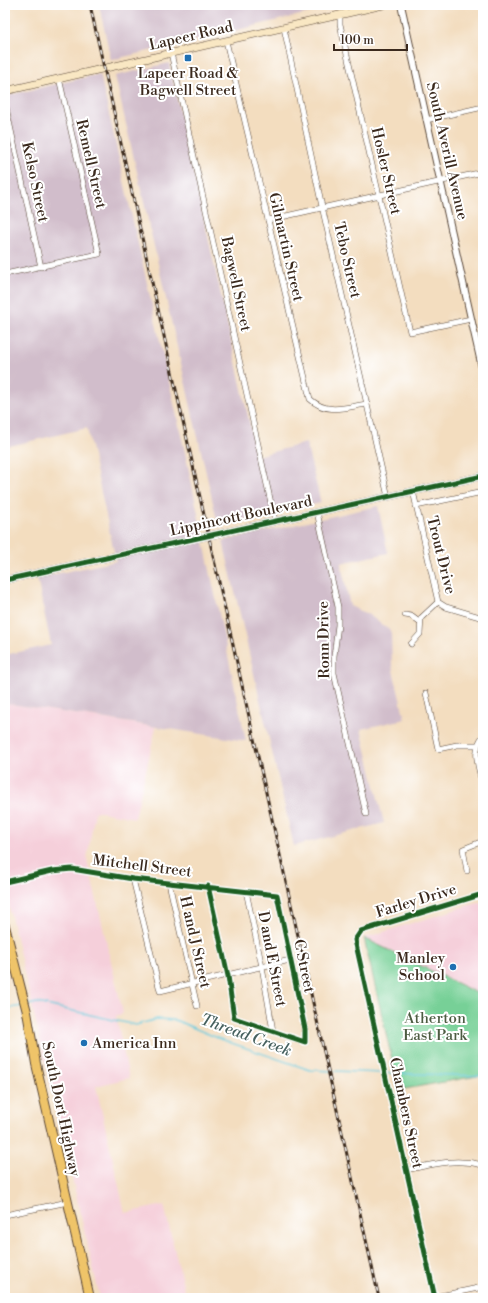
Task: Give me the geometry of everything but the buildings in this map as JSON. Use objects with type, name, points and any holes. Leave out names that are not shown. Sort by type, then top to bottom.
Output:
[{"type":"main road","name":"Lapeer Road","points":[[5,91],[383,5]]},
{"type":"main road","name":"South Dort Highway","points":[[5,926],[27,1012],[36,1064],[90,1298]]},
{"type":"street","name":"South Averill Avenue","points":[[401,5],[483,372]]},
{"type":"street","name":"Hosler Street","points":[[340,15],[340,24],[410,332],[471,319]]},
{"type":"street","name":"Tebo Street","points":[[284,28],[388,497]]},
{"type":"street","name":"Gilmartin Street","points":[[226,41],[310,399],[316,404],[328,409],[338,410],[367,404]]},
{"type":"street","name":"Bagwell Street","points":[[171,53],[275,521]]},
{"type":"street","name":"Remell Street","points":[[41,267],[99,254],[59,78]]},
{"type":"street","name":"Kelso Street","points":[[5,103],[41,267]]},
{"type":"street","points":[[426,120],[483,107]]},
{"type":"street","points":[[268,220],[483,172]]},
{"type":"street","points":[[5,274],[41,267]]},
{"type":"street","name":"Lippincott Boulevard","points":[[5,580],[483,476]]},
{"type":"street","name":"Trout Drive","points":[[413,492],[438,602],[446,607],[483,618]]},
{"type":"street","points":[[416,506],[483,492]]},
{"type":"street","name":"Ronn Drive","points":[[317,512],[338,607],[334,673],[366,814]]},
{"type":"street","points":[[411,644],[420,634],[420,620],[438,602]]},
{"type":"street","points":[[405,616],[411,616],[420,620]]},
{"type":"street","points":[[426,693],[438,749],[457,745],[476,745]]},
{"type":"street","points":[[483,736],[476,745],[476,756],[483,786]]},
{"type":"street","points":[[468,871],[463,849],[483,841]]},
{"type":"street","name":"Mitchell Street","points":[[5,882],[52,871],[72,869],[132,879],[208,886],[277,895]]},
{"type":"street","points":[[132,879],[160,990],[228,976],[290,960]]},
{"type":"street","name":"H and J Street","points":[[169,883],[193,983],[197,1006]]},
{"type":"street","points":[[208,886],[228,976],[234,1018],[273,1032]]},
{"type":"street","name":"D and E Street","points":[[246,891],[262,967],[273,1032]]},
{"type":"street","name":"Farley Drive","points":[[357,934],[361,930],[483,894]]},
{"type":"street","name":"C Street","points":[[273,1032],[305,1042],[305,1029],[277,895]]},
{"type":"street","name":"Chambers Street","points":[[357,934],[355,940],[384,1062],[406,1170],[435,1298]]},
{"type":"street","points":[[406,1170],[446,1161],[466,1161],[483,1165]]},
{"type":"street","points":[[5,1215],[68,1202]]},
{"type":"street","points":[[435,1298],[483,1287]]},
{"type":"shaded area","points":[[99,5],[315,5],[317,11],[111,60]]},
{"type":"shaded area","points":[[169,63],[257,456],[306,443],[321,503],[218,525],[115,76]]},
{"type":"shaded area","points":[[100,74],[186,457],[246,741],[5,703],[5,655],[51,645],[37,578],[116,561],[87,428],[5,447],[5,96]]},
{"type":"shaded area","points":[[378,506],[388,553],[341,563],[350,606],[369,615],[391,631],[392,666],[405,719],[361,729],[384,823],[294,846],[223,541]]},
{"type":"shaded area","points":[[5,703],[156,727],[135,818],[95,811],[87,859],[123,1013],[116,1016],[129,1078],[96,1086],[125,1213],[164,1205],[186,1298],[100,1298],[5,890]]},
{"type":"shaded area","name":"Manley School","points":[[483,902],[483,996],[364,938],[470,905]]},
{"type":"green space","name":"Atherton East Park","points":[[364,938],[483,996],[483,1075],[399,1090]]},
{"type":"waterway","name":"Thread Creek","points":[[28,1005],[37,1003],[136,1025],[157,1019],[175,1020],[220,1039],[310,1070],[383,1073]]},
{"type":"waterway","name":"Thread Creek","points":[[5,1009],[22,1006]]},
{"type":"waterway","name":"Thread Creek","points":[[387,1073],[483,1076]]},
{"type":"railway","points":[[90,5],[379,1298]]},
{"type":"cycle path","points":[[5,580],[483,476]]},
{"type":"cycle path","points":[[5,882],[52,871],[72,869],[133,879],[277,895],[305,1029],[305,1042],[234,1018],[228,976],[208,886]]},
{"type":"cycle path","points":[[435,1298],[355,940],[361,931],[483,894]]},
{"type":"place","name":"Lapeer Road & Bagwell Street","points":[[188,58]]},
{"type":"place","name":"Manley School","points":[[453,967]]},
{"type":"place","name":"America Inn","points":[[84,1043]]}]
